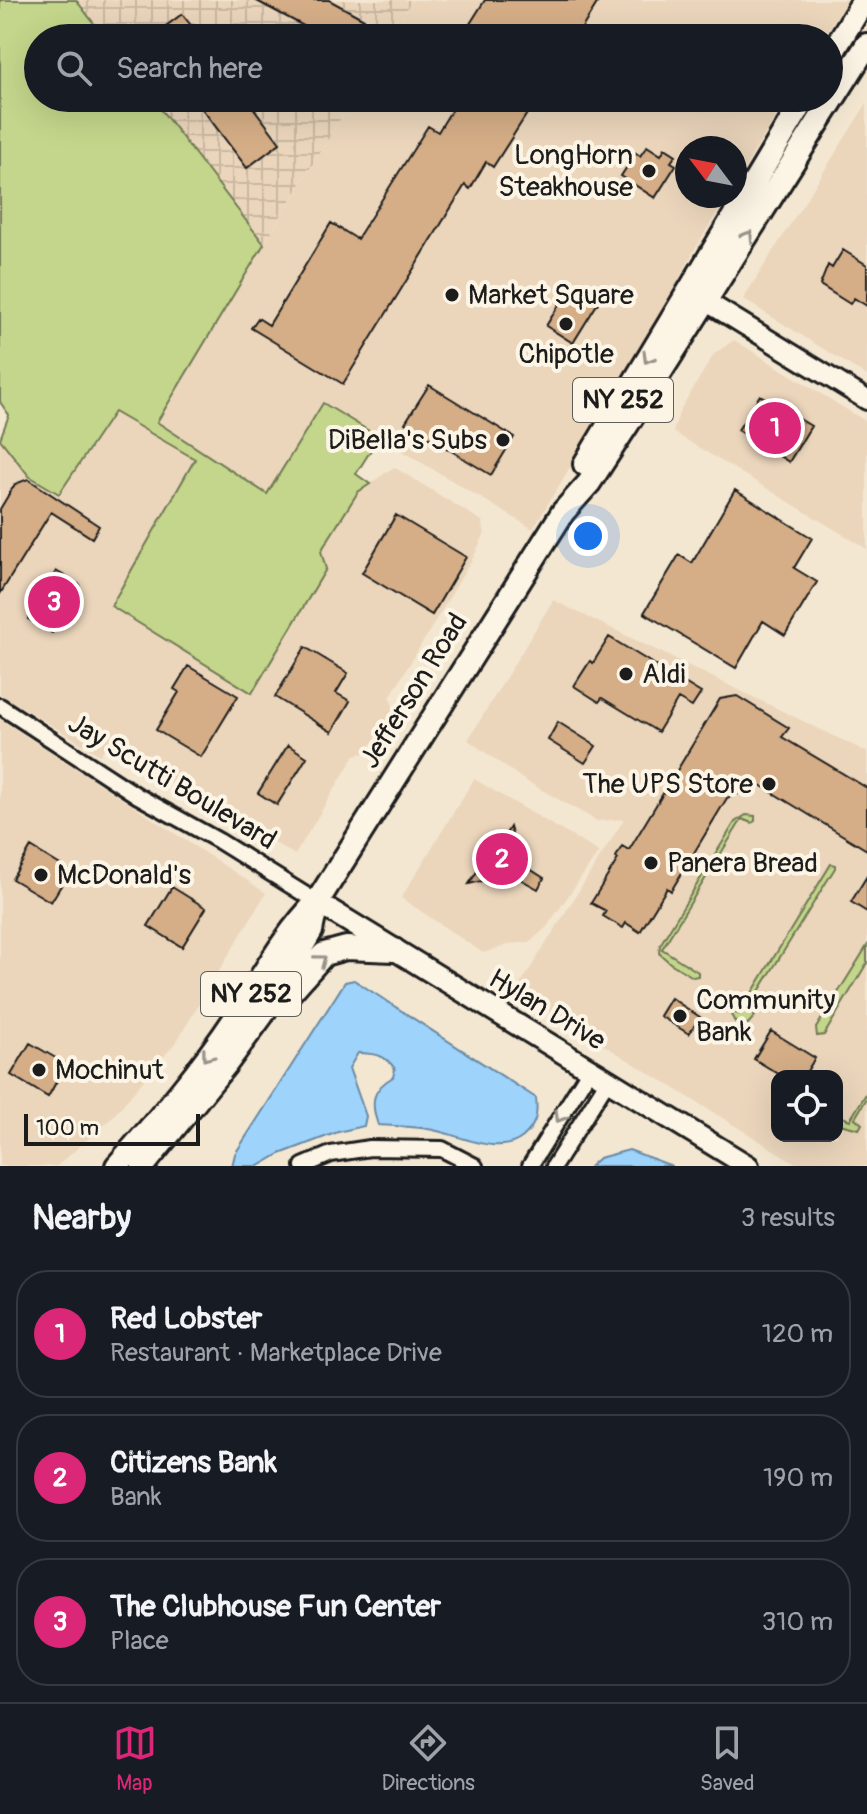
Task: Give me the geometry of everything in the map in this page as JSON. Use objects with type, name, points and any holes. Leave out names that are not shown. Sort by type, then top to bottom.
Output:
[{"type":"main road","points":[[843,35],[864,0]]},
{"type":"main road","name":"Jefferson Road","points":[[843,81],[867,45]]},
{"type":"main road","name":"Jefferson Road","points":[[117,1166],[184,1087],[235,1019],[295,924],[317,902],[563,512],[589,483],[698,296],[797,112]]},
{"type":"main road","name":"Jefferson Road","points":[[698,296],[822,112]]},
{"type":"main road","name":"Jefferson Road","points":[[143,1166],[248,1035],[311,931],[317,902]]},
{"type":"main road","name":"Hylan Drive","points":[[317,902],[748,1166]]},
{"type":"main road","points":[[248,1035],[277,1009],[324,954],[346,948],[394,950]]},
{"type":"street","points":[[698,296],[867,400]]},
{"type":"street","name":"Jay Scutti Boulevard","points":[[0,706],[147,802],[219,841],[317,902]]},
{"type":"street","points":[[530,1166],[590,1069]]},
{"type":"street","points":[[554,1166],[608,1080]]},
{"type":"street","points":[[303,1166],[331,1154],[370,1148],[442,1149],[475,1166]]},
{"type":"shaded area","points":[[76,0],[412,0],[397,24],[94,24]]},
{"type":"shaded area","points":[[412,0],[847,0],[832,24],[397,24]]},
{"type":"shaded area","points":[[867,103],[867,376],[743,299]]},
{"type":"shaded area","points":[[163,112],[344,112],[264,244]]},
{"type":"shaded area","name":"Market Square","points":[[344,112],[778,112],[747,163],[747,136],[675,136],[675,208],[720,208],[647,339],[533,529],[323,404],[268,494],[156,422]]},
{"type":"shaded area","points":[[734,340],[867,422],[867,549],[673,432],[680,410],[714,354]]},
{"type":"shaded area","points":[[114,412],[196,460],[112,606],[252,693],[325,569],[321,552],[358,492],[394,467],[482,521],[485,533],[473,558],[390,697],[394,709],[366,753],[355,755],[295,855],[107,745],[100,755],[0,694],[0,439],[29,476]]},
{"type":"shaded area","points":[[553,600],[867,752],[867,1166],[800,1166],[516,991],[624,819],[597,821],[524,780],[468,740]]},
{"type":"shaded area","points":[[0,719],[266,893],[177,1041],[110,1120],[57,1166],[0,1166]]},
{"type":"shaded area","points":[[474,779],[599,852],[546,928],[530,942],[510,944],[483,953],[401,898]]},
{"type":"green space","points":[[0,0],[76,0],[94,24],[24,24],[24,112],[163,112],[264,244],[157,422],[267,494],[323,403],[379,437],[356,474],[370,484],[358,492],[321,551],[326,569],[252,693],[111,606],[195,459],[114,412],[59,494],[29,476],[0,439],[9,415],[0,402]]},
{"type":"green space","points":[[746,815],[755,816],[755,821],[752,823],[742,819],[662,949],[698,972],[698,976],[693,977],[659,953],[660,945],[735,822]]},
{"type":"green space","points":[[831,864],[835,868],[748,1009],[755,1016],[748,1024],[735,1022],[729,1011],[739,1014]]},
{"type":"green space","points":[[867,946],[867,963],[824,1035],[817,1036],[816,1028]]},
{"type":"green space","points":[[867,1092],[867,1098],[855,1118],[862,1124],[859,1129],[843,1125],[843,1117],[850,1120]]},
{"type":"water","points":[[354,980],[536,1098],[535,1119],[527,1133],[513,1143],[490,1145],[428,1129],[378,1125],[375,1097],[381,1086],[393,1077],[395,1069],[379,1056],[358,1053],[349,1068],[366,1116],[364,1126],[338,1132],[280,1154],[259,1166],[232,1166],[235,1154],[345,982]]},
{"type":"water","points":[[629,1150],[672,1166],[590,1166],[599,1158]]},
{"type":"building","points":[[255,0],[329,0],[364,19],[361,24],[300,24]]},
{"type":"building","points":[[485,0],[599,0],[584,24],[470,24]]},
{"type":"building","points":[[182,14],[190,24],[169,24]]},
{"type":"building","points":[[205,112],[257,112],[280,143],[247,168]]},
{"type":"building","points":[[450,112],[528,112],[493,167],[486,162],[470,189],[465,185],[343,384],[251,328],[258,318],[269,325],[331,223],[357,239],[428,126],[438,132]]},
{"type":"building","name":"LongHorn Steakhouse","points":[[647,146],[661,155],[665,148],[675,154],[671,162],[675,167],[655,198],[621,176],[636,153],[640,156]]},
{"type":"building","points":[[843,250],[867,265],[867,306],[854,298],[850,304],[820,285],[828,265],[832,268]]},
{"type":"building","points":[[572,284],[599,301],[573,343],[546,326]]},
{"type":"building","points":[[429,385],[514,437],[491,475],[405,423]]},
{"type":"building","points":[[760,395],[811,426],[789,462],[738,430]]},
{"type":"building","points":[[28,479],[99,526],[92,538],[51,512],[0,594],[0,509],[15,484]]},
{"type":"building","points":[[735,490],[812,538],[794,568],[817,582],[785,635],[763,621],[736,668],[644,613],[679,555],[692,563]]},
{"type":"building","points":[[396,515],[466,557],[432,615],[362,573]]},
{"type":"building","points":[[56,571],[80,585],[52,633],[28,619]]},
{"type":"building","name":"Aldi","points":[[609,637],[701,693],[692,707],[678,699],[658,732],[602,698],[599,702],[574,686]]},
{"type":"building","points":[[305,647],[348,673],[336,693],[350,701],[332,732],[275,697]]},
{"type":"building","points":[[188,666],[238,696],[201,757],[156,730],[179,692],[174,689]]},
{"type":"building","points":[[737,696],[789,728],[782,737],[867,788],[867,850],[760,785],[727,798],[671,891],[667,888],[640,932],[626,923],[623,928],[603,916],[606,911],[591,903],[618,859],[616,857],[622,846],[629,850],[720,699]]},
{"type":"building","points":[[558,722],[596,746],[585,763],[548,740]]},
{"type":"building","points":[[288,745],[307,757],[277,805],[258,793]]},
{"type":"building","points":[[510,827],[519,862],[544,878],[538,889],[511,874],[469,884],[498,839],[500,844]]},
{"type":"building","name":"McDonald's","points":[[31,847],[70,871],[51,902],[12,879]]},
{"type":"building","points":[[867,876],[867,912],[851,902]]},
{"type":"building","points":[[172,887],[206,908],[182,947],[148,926]]},
{"type":"building","name":"Community Bank","points":[[671,998],[700,1017],[689,1034],[660,1016]]},
{"type":"building","points":[[771,1031],[815,1058],[808,1070],[772,1070],[754,1059]]},
{"type":"building","name":"Mochinut","points":[[30,1043],[66,1064],[48,1097],[11,1075]]},
{"type":"place","name":"LongHorn Steakhouse","points":[[649,171]]},
{"type":"place","name":"Market Square","points":[[452,295]]},
{"type":"place","name":"Chipotle","points":[[566,324]]},
{"type":"place","name":"Red Lobster","points":[[775,428]]},
{"type":"place","name":"DiBella's Subs","points":[[503,440]]},
{"type":"place","name":"The Clubhouse Fun Center","points":[[54,602]]},
{"type":"place","name":"Aldi","points":[[626,674]]},
{"type":"place","name":"The UPS Store","points":[[769,784]]},
{"type":"place","name":"Citizens Bank","points":[[502,859]]},
{"type":"place","name":"Panera Bread","points":[[651,863]]},
{"type":"place","name":"McDonald's","points":[[41,875]]},
{"type":"place","name":"Community Bank","points":[[680,1016]]},
{"type":"place","name":"Mochinut","points":[[39,1070]]}]
